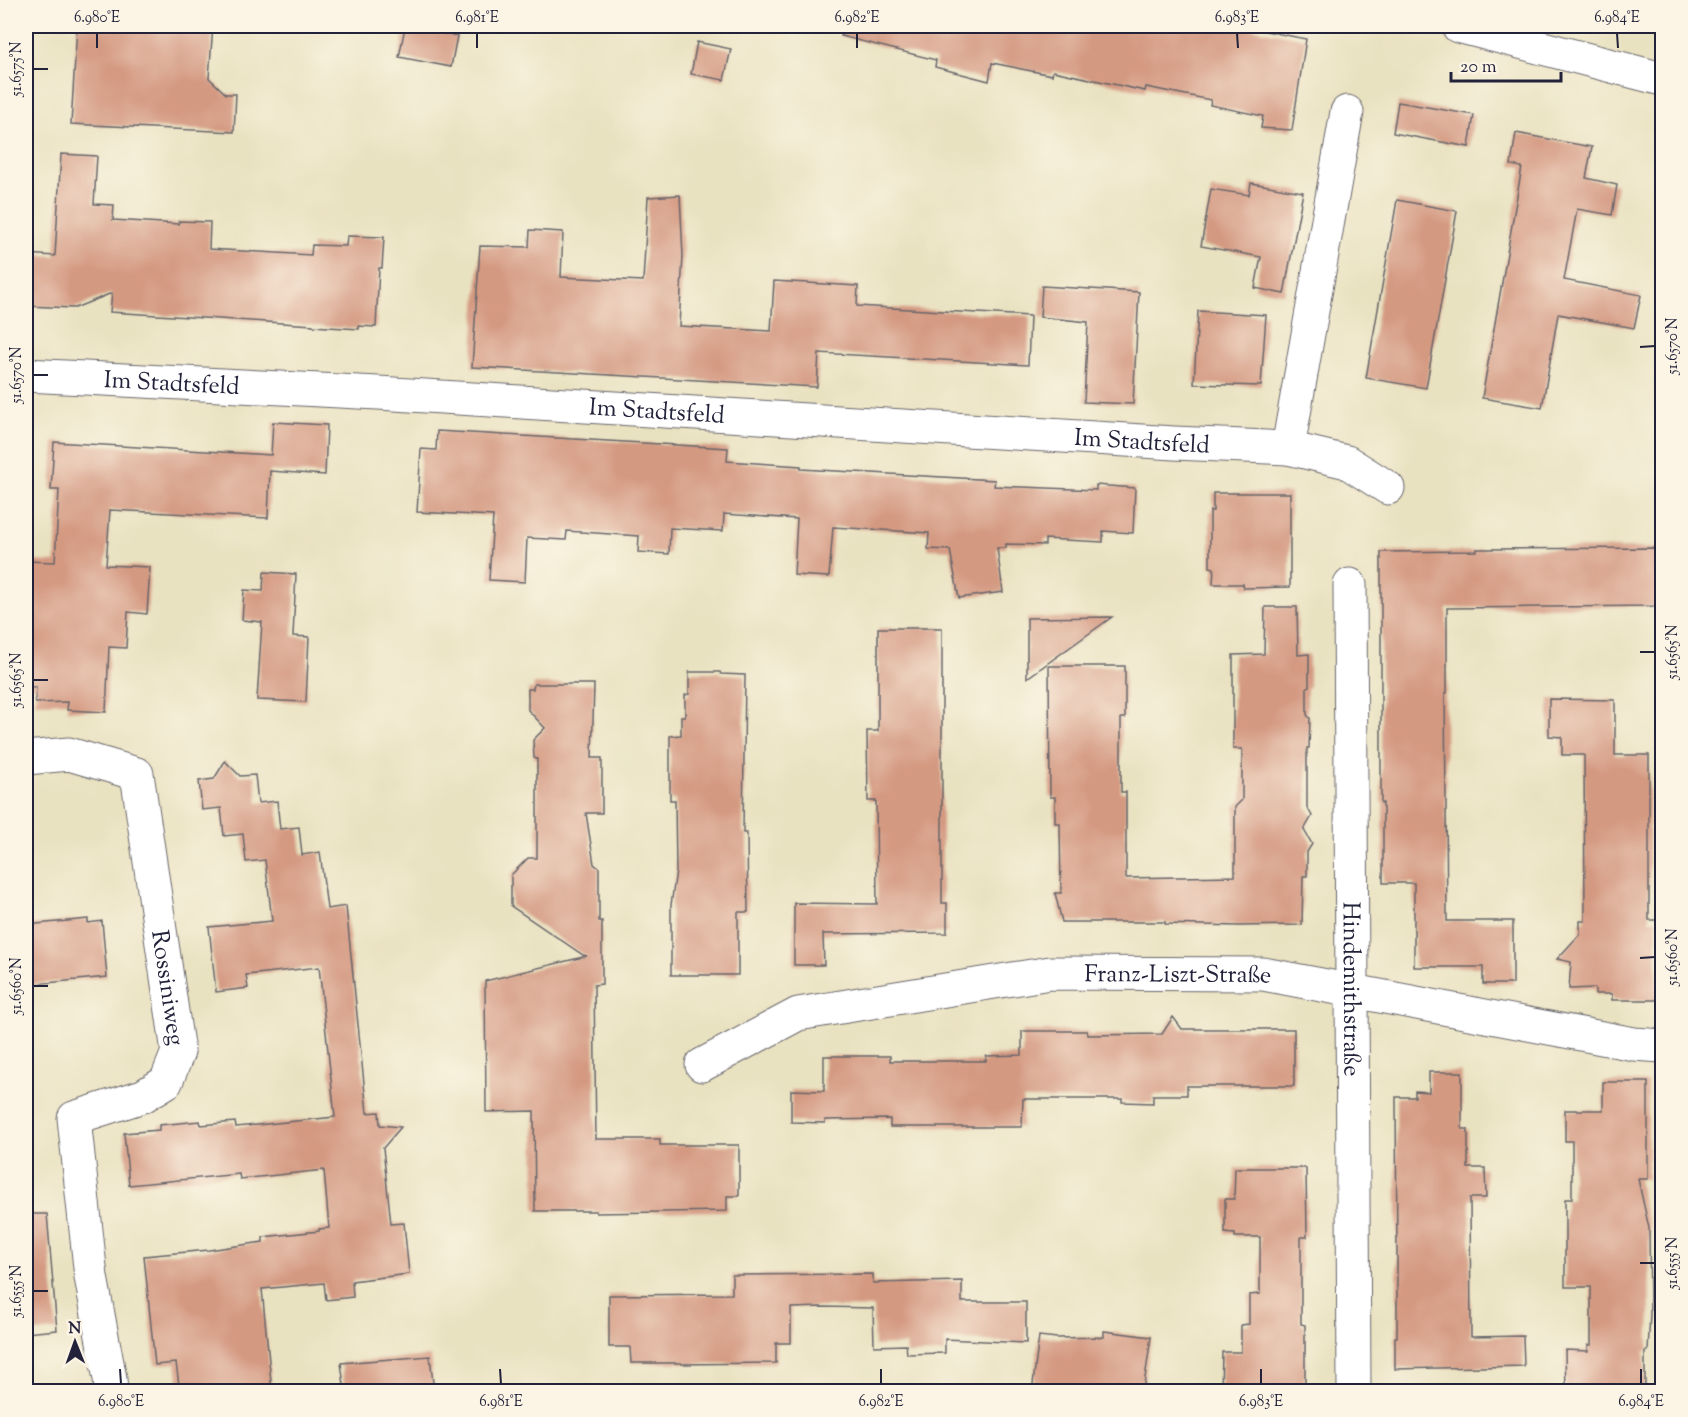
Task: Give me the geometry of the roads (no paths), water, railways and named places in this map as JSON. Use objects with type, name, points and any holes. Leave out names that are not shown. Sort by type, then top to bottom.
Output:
[{"type":"street","points":[[1458,26],[1662,79]]},
{"type":"street","points":[[1288,448],[1347,112]]},
{"type":"street","name":"Im Stadtsfeld","points":[[26,375],[378,393],[1174,443],[1288,448],[1347,462],[1388,488]]},
{"type":"street","name":"Hindemithstraße","points":[[1350,585],[1354,1392]]},
{"type":"street","name":"Rossiniweg","points":[[26,758],[69,754],[137,774],[178,1052],[166,1083],[143,1096],[74,1118],[92,1278],[111,1392]]},
{"type":"street","name":"Franz-Liszt-Straße","points":[[702,1065],[798,1014],[1050,973],[1263,974],[1634,1044],[1662,1046]]}]
